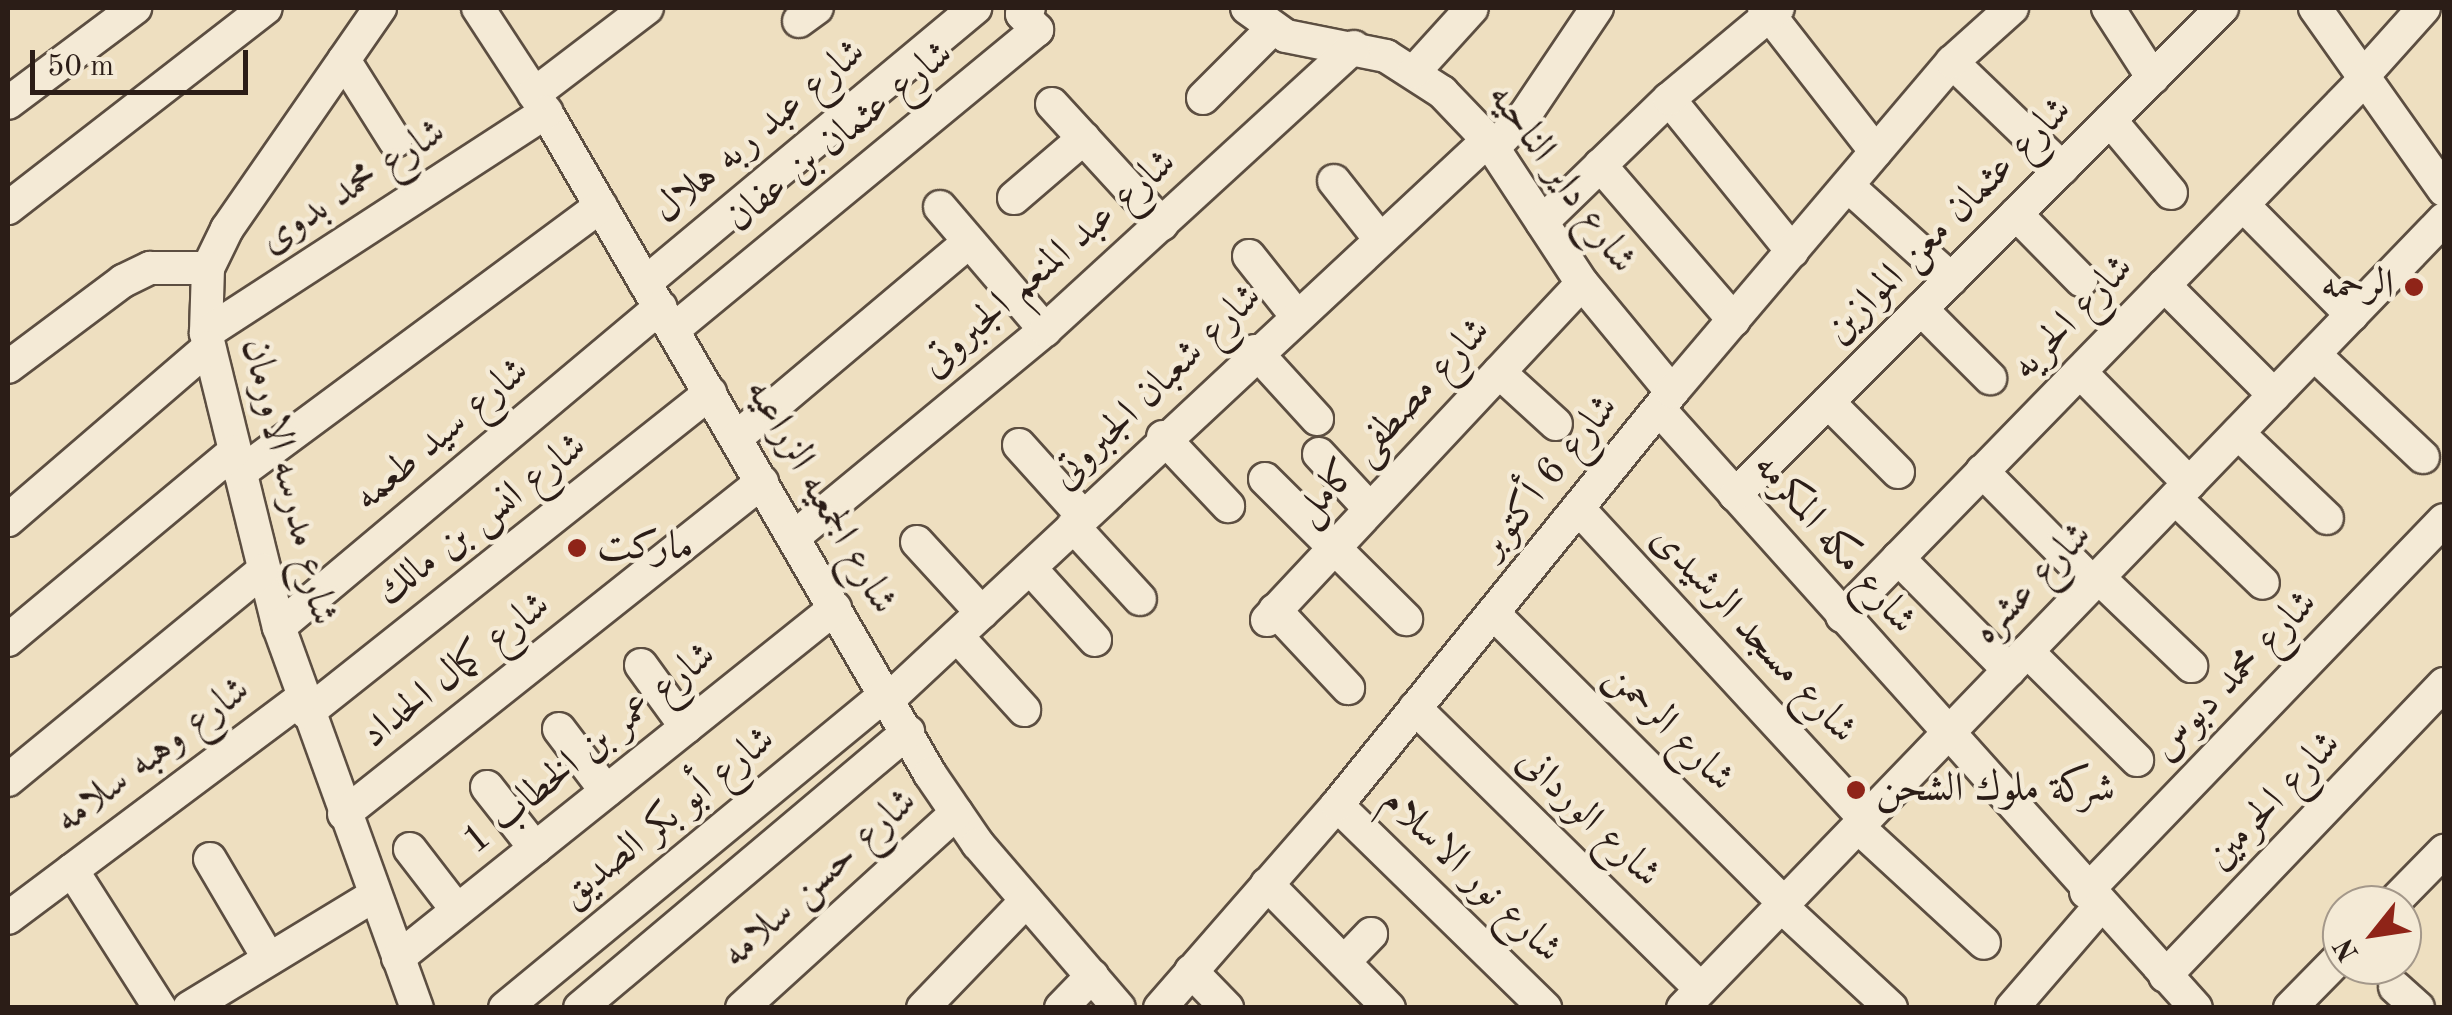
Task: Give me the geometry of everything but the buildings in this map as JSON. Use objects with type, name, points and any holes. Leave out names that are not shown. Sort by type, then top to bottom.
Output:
[{"type":"street","points":[[8,103],[135,8]]},
{"type":"street","points":[[8,208],[266,8]]},
{"type":"street","name":"شارع مدرسه الاورمان","points":[[380,8],[227,229],[208,268],[207,340],[279,628],[373,896],[417,1008]]},
{"type":"street","name":"شارع الجمعيه الزراعيه","points":[[478,8],[540,103],[956,813],[1118,1008]]},
{"type":"street","name":"شارع محمد بدوى","points":[[8,520],[207,340],[540,103],[647,8]]},
{"type":"street","name":"شارع عبد ربه هلال","points":[[659,306],[976,8]]},
{"type":"street","name":"شارع عثمان بن عفان","points":[[659,306],[1037,30],[1022,14],[1029,8]]},
{"type":"street","name":"شارع داير الناحيه","points":[[1246,8],[1272,28],[1308,44],[1354,47],[1414,72],[1490,144],[1666,400]]},
{"type":"street","points":[[1414,72],[1472,8]]},
{"type":"street","name":"شارع شعبان الجبروتى","points":[[887,697],[1030,568],[1295,314],[1525,115],[1598,8]]},
{"type":"street","name":"شارع 6 أكتوبر","points":[[1160,1008],[1337,804],[1666,400],[1952,62],[1974,21],[2012,8]]},
{"type":"street","points":[[2108,8],[2152,78]]},
{"type":"street","name":"شارع عثمان معن الموازين","points":[[1735,495],[2222,8]]},
{"type":"street","points":[[2315,8],[2440,172]]},
{"type":"street","name":"شارع الحريه","points":[[1842,616],[2243,205],[2424,8]]},
{"type":"street","points":[[1542,222],[1669,99],[1770,10],[1876,152]]},
{"type":"street","points":[[1203,98],[1272,28]]},
{"type":"street","name":"شارع عبد المنعم الجبروتى","points":[[794,537],[1045,330],[1354,47]]},
{"type":"street","points":[[344,60],[396,141]]},
{"type":"street","points":[[1952,62],[2062,168]]},
{"type":"street","points":[[1669,99],[1792,251]]},
{"type":"street","points":[[1052,104],[1162,224]]},
{"type":"street","points":[[2110,120],[2171,193]]},
{"type":"street","points":[[1014,198],[1084,138]]},
{"type":"street","points":[[1600,165],[1734,320]]},
{"type":"street","points":[[1334,182],[1379,238]]},
{"type":"street","points":[[1848,186],[1951,279]]},
{"type":"street","points":[[2243,205],[2352,315]]},
{"type":"street","points":[[8,640],[238,462],[601,206]]},
{"type":"street","points":[[940,206],[1045,330]]},
{"type":"street","points":[[2016,214],[2081,280]]},
{"type":"street","name":"شارع عشره","points":[[1699,999],[1782,904],[2444,219]]},
{"type":"street","points":[[736,438],[970,242]]},
{"type":"street","points":[[1249,256],[1295,314]]},
{"type":"street","points":[[8,367],[123,281],[150,268],[208,268]]},
{"type":"street","name":"شارع مصطفى كامل","points":[[1348,688],[1271,615],[1582,283]]},
{"type":"street","points":[[2164,285],[2274,395]]},
{"type":"street","name":"شارع سيد طعمه","points":[[279,628],[659,306]]},
{"type":"street","points":[[1921,310],[1990,378]]},
{"type":"street","points":[[1255,351],[1318,419]]},
{"type":"street","points":[[2314,354],[2423,457]]},
{"type":"street","points":[[1499,372],[1556,424]]},
{"type":"street","points":[[2080,372],[2264,583]]},
{"type":"street","name":"شارع انس بن مالك","points":[[305,705],[710,393]]},
{"type":"street","name":"شارع مكه المكرمه","points":[[1666,400],[1735,495],[2093,899],[2196,1008]]},
{"type":"street","points":[[1828,402],[1898,472]]},
{"type":"street","points":[[2238,433],[2327,518]]},
{"type":"street","points":[[1164,436],[1228,506]]},
{"type":"street","points":[[1019,445],[1140,599]]},
{"type":"street","points":[[1319,454],[1370,510]]},
{"type":"street","points":[[1982,472],[2192,666]]},
{"type":"street","points":[[1265,479],[1406,620]]},
{"type":"street","name":"شارع كمال الحداد","points":[[344,814],[762,482]]},
{"type":"street","name":"شارع مسجد الرشيدى","points":[[1578,508],[1861,823],[1984,944]]},
{"type":"street","name":"شارع محمد دبوس","points":[[2022,1004],[2093,899],[2444,520]]},
{"type":"street","points":[[917,542],[982,612]]},
{"type":"street","points":[[1898,558],[2137,760]]},
{"type":"street","points":[[1030,568],[1095,640]]},
{"type":"street","points":[[8,780],[264,570]]},
{"type":"street","name":"شارع عمر بن الخطاب 1","points":[[398,958],[835,608]]},
{"type":"street","name":"شارع الرحمن","points":[[1493,613],[1891,1008]]},
{"type":"street","points":[[957,636],[1024,710]]},
{"type":"street","points":[[640,665],[686,727]]},
{"type":"street","name":"شارع الحرمين","points":[[2165,976],[2444,684]]},
{"type":"street","name":"شارع أبو بكر الصديق","points":[[505,1008],[887,697]]},
{"type":"street","name":"شارع وهبه سلامه","points":[[8,918],[305,705]]},
{"type":"street","name":"شارع الوردانى","points":[[1415,708],[1699,999]]},
{"type":"street","points":[[559,729],[606,791]]},
{"type":"street","points":[[580,1008],[908,732]]},
{"type":"street","points":[[487,786],[535,848]]},
{"type":"street","name":"شارع نور الاسلام","points":[[1337,804],[1545,1008]]},
{"type":"street","name":"شارع حسن سلامه","points":[[742,1008],[956,813]]},
{"type":"street","points":[[410,849],[458,910]]},
{"type":"street","points":[[2411,885],[2444,851]]},
{"type":"street","points":[[210,859],[269,959]]},
{"type":"street","points":[[72,870],[160,1008]]},
{"type":"street","points":[[1268,884],[1389,1008]]},
{"type":"street","points":[[189,1008],[373,896]]},
{"type":"street","points":[[923,1008],[1026,901]]},
{"type":"street","points":[[1344,962],[1371,934]]},
{"type":"street","points":[[1191,970],[1227,1008]]},
{"type":"street","points":[[2290,1008],[2322,975]]},
{"type":"street","points":[[1061,1008],[1092,976]]},
{"type":"place","name":"الرحمه","points":[[2414,287]]},
{"type":"place","name":"ماركت","points":[[577,548]]},
{"type":"place","name":"شركة ملوك الشحن","points":[[1856,790]]}]
